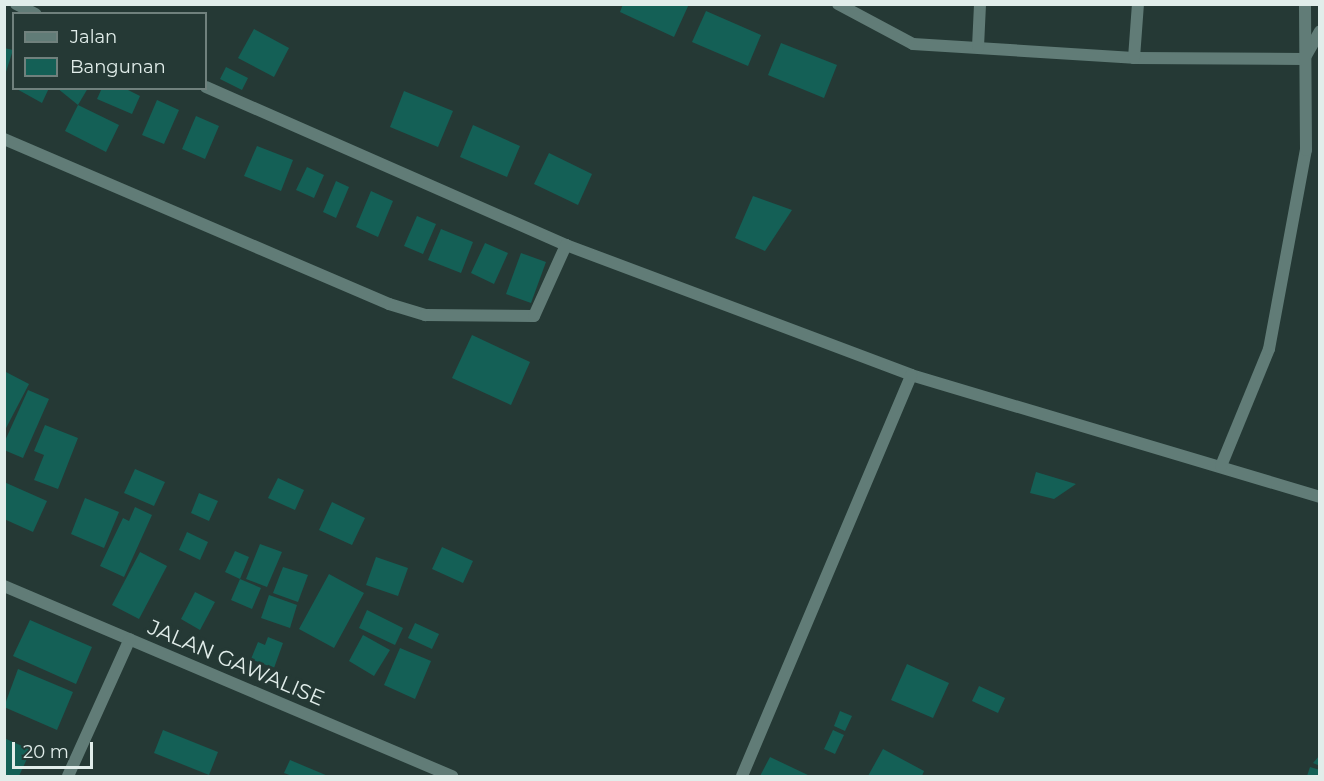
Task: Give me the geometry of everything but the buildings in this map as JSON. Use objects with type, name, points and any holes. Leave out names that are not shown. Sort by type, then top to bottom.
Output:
[{"type":"street","points":[[16,4],[32,12]]},
{"type":"street","points":[[838,4],[913,44],[1134,57],[1304,59]]},
{"type":"street","points":[[978,47],[980,4]]},
{"type":"street","points":[[1134,57],[1138,4]]},
{"type":"street","points":[[1221,465],[1269,349],[1306,150],[1305,4]]},
{"type":"street","points":[[1304,59],[1320,31]]},
{"type":"street","points":[[207,87],[566,245],[911,375],[1221,465],[1320,497]]},
{"type":"street","points":[[4,139],[398,308],[425,315],[534,316],[566,245]]},
{"type":"street","points":[[742,777],[911,375]]},
{"type":"street","name":"JALAN GAWALISE","points":[[4,586],[452,777]]},
{"type":"street","points":[[68,777],[130,639]]}]
